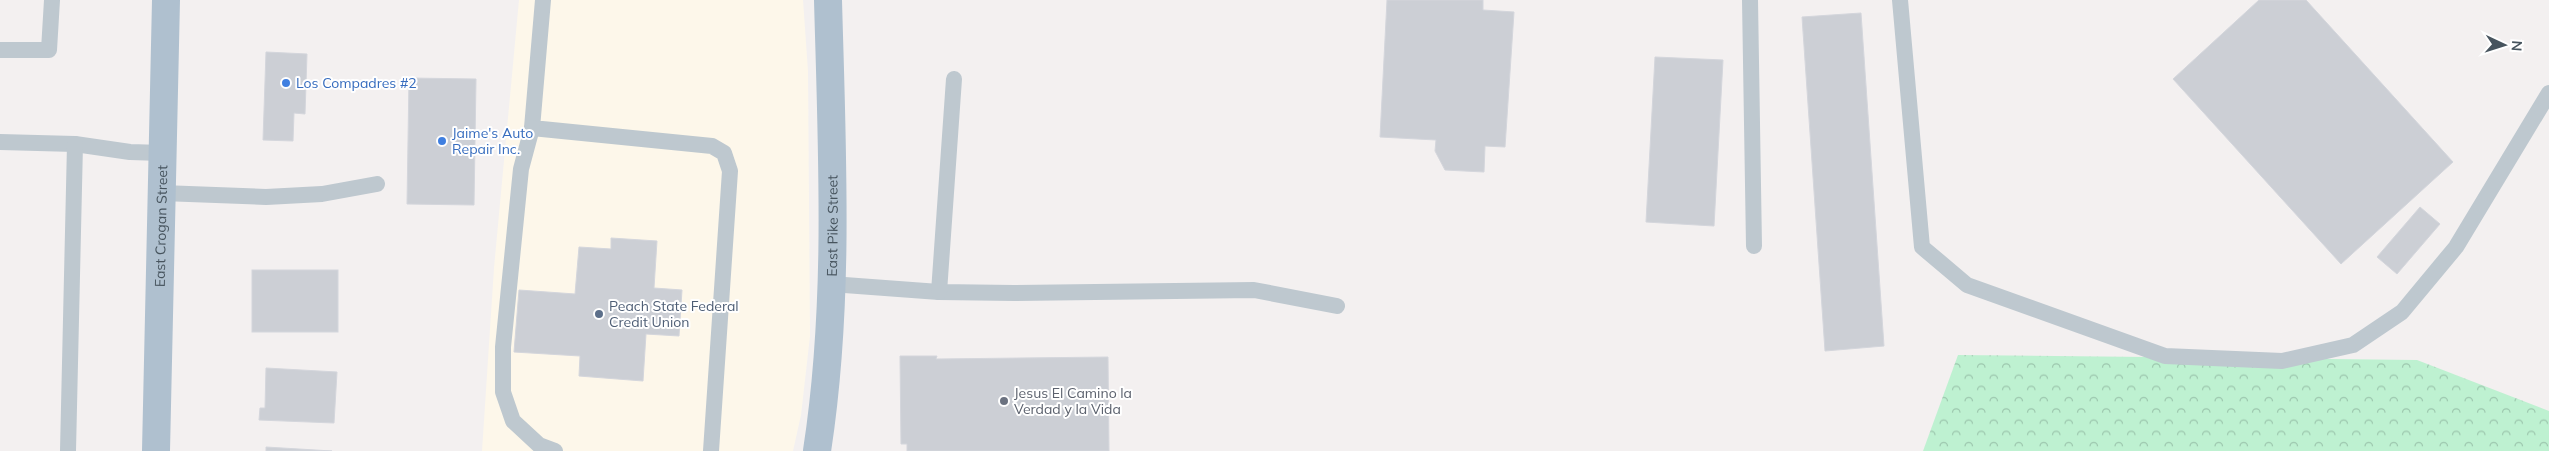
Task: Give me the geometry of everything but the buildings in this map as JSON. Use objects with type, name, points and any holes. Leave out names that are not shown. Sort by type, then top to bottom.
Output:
[{"type":"main road","name":"East Crogan Street","points":[[156,451],[166,0]]},
{"type":"main road","name":"East Pike Street","points":[[817,451],[824,407],[832,284],[832,143],[828,0]]},
{"type":"lane","points":[[0,50],[48,50],[52,0]]},
{"type":"lane","points":[[543,0],[532,128],[520,178],[502,347],[503,392],[513,421],[539,445],[555,451]]},
{"type":"lane","points":[[1750,0],[1754,246]]},
{"type":"lane","points":[[1900,0],[1922,247],[1967,285],[2165,356],[2282,361],[2353,344],[2402,312],[2456,247],[2549,93]]},
{"type":"lane","points":[[939,292],[954,79]]},
{"type":"lane","points":[[532,128],[712,146],[724,154],[730,170],[711,451]]},
{"type":"lane","points":[[0,142],[75,144],[130,152],[162,153]]},
{"type":"lane","points":[[68,451],[75,144]]},
{"type":"lane","points":[[162,193],[266,197],[322,194],[377,184]]},
{"type":"lane","points":[[832,284],[939,292],[1254,290],[1337,306]]},
{"type":"shaded area","points":[[519,0],[803,0],[808,71],[810,336],[801,415],[793,451],[482,451],[494,268]]},
{"type":"green space","points":[[1958,355],[2417,360],[2549,411],[2549,451],[1923,451]]},
{"type":"place","name":"Los Compadres #2","points":[[286,83]]},
{"type":"place","name":"Jaime's Auto Repair Inc.","points":[[442,141]]},
{"type":"place","name":"Peach State Federal Credit Union","points":[[599,314]]},
{"type":"place","name":"Jesus El Camino la Verdad y la Vida","points":[[1004,401]]}]
